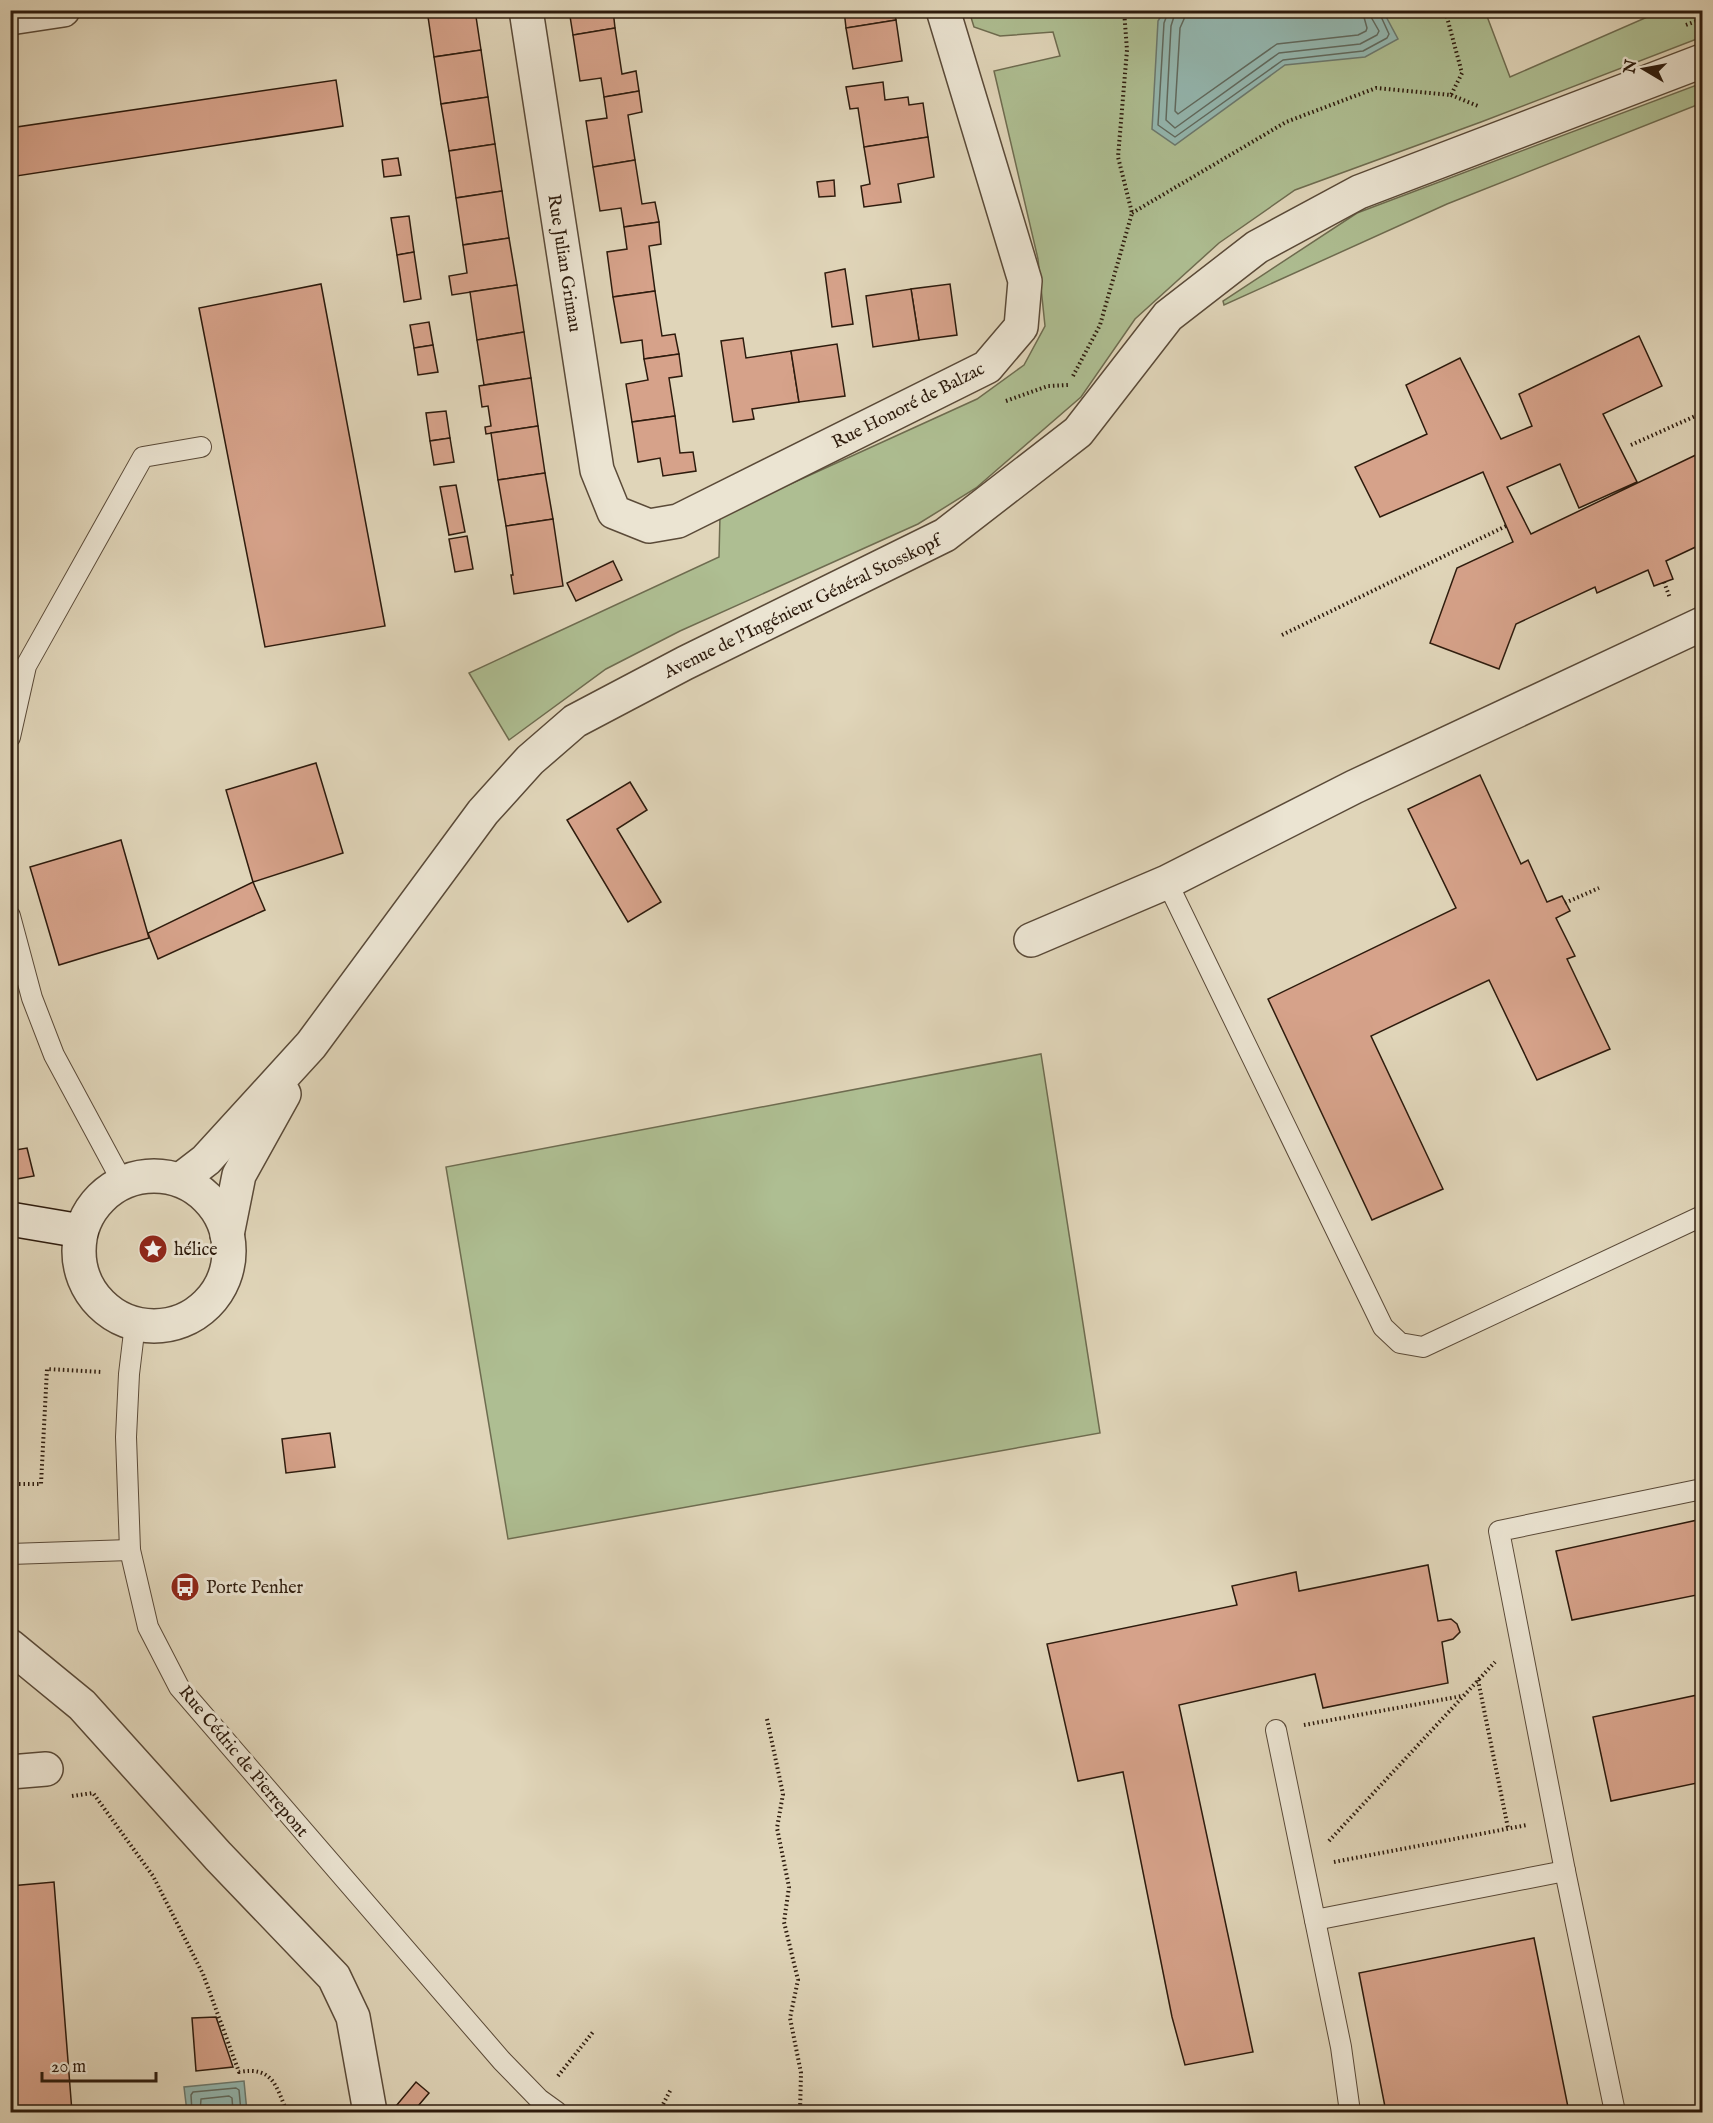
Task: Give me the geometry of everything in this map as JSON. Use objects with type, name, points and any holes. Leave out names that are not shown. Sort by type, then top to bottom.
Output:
[{"type":"street","points":[[10,18],[63,10]]},
{"type":"street","name":"Rue Julian Grimau","points":[[526,10],[597,470],[614,512]]},
{"type":"street","name":"Rue Honoré de Balzac","points":[[614,512],[649,526],[678,521],[987,367],[1021,327],[1025,281],[943,10]]},
{"type":"street","name":"Avenue de l'Ingénieur Général Stosskopf","points":[[180,1180],[206,1160],[311,1045],[483,812],[530,760],[575,721],[685,663],[945,536],[1078,432],[1168,316],[1257,248],[1359,192],[1702,61]]},
{"type":"street","points":[[1031,940],[1167,882],[1354,787],[1702,624]]},
{"type":"street","name":"Avenue de l'Ingénieur Général Stosskopf","points":[[227,1234],[238,1175],[311,1045]]},
{"type":"street","points":[[155,1175],[180,1180],[201,1192],[218,1211],[227,1234],[229,1260],[221,1284],[207,1305],[185,1319],[161,1326],[135,1324],[113,1315],[95,1299],[84,1278],[78,1255],[81,1231],[91,1208],[108,1190],[131,1178],[155,1175]]},
{"type":"street","points":[[10,1219],[81,1231]]},
{"type":"street","points":[[10,1646],[82,1705],[218,1856],[334,1977],[353,2017],[370,2112]]},
{"type":"street","points":[[10,1772],[46,1769]]},
{"type":"lane","points":[[10,737],[26,666],[143,457],[201,447]]},
{"type":"lane","points":[[1167,882],[1383,1328],[1400,1343],[1423,1347],[1702,1216]]},
{"type":"lane","points":[[10,916],[32,998],[54,1055],[123,1183]]},
{"type":"lane","name":"Rue Cédric de Pierrepont","points":[[135,1324],[129,1374],[126,1437],[130,1551],[148,1627],[179,1687],[494,2052],[539,2099],[557,2112]]},
{"type":"lane","points":[[1615,2112],[1499,1531],[1702,1489]]},
{"type":"lane","points":[[10,1554],[130,1551]]},
{"type":"lane","points":[[1276,1730],[1341,2047],[1350,2112]]},
{"type":"lane","points":[[1315,1920],[1565,1870]]},
{"type":"path","points":[[1068,385],[1100,326],[1132,213],[1118,157],[1127,50],[1124,10]]},
{"type":"path","points":[[1445,10],[1462,73],[1450,94]]},
{"type":"path","points":[[1681,27],[1702,19]]},
{"type":"path","points":[[1132,213],[1286,122],[1376,88],[1450,94],[1478,106],[1488,102]]},
{"type":"path","points":[[1004,401],[1048,386],[1068,385],[1094,410]]},
{"type":"path","points":[[1631,445],[1702,413]]},
{"type":"path","points":[[1282,635],[1506,526]]},
{"type":"path","points":[[1565,903],[1599,888]]},
{"type":"path","points":[[10,1484],[41,1484],[47,1369],[129,1374]]},
{"type":"path","points":[[1304,1868],[1520,1634]]},
{"type":"path","points":[[1478,1680],[1508,1828]]},
{"type":"path","points":[[1276,1730],[1463,1696]]},
{"type":"path","points":[[767,1719],[783,1794],[777,1828],[789,1887],[784,1922],[798,1980],[790,2018],[801,2073],[800,2112]]},
{"type":"path","points":[[62,1797],[93,1793],[153,1876],[203,1974],[239,2072],[255,2069],[274,2080],[287,2112]]},
{"type":"path","points":[[1304,1868],[1556,1820]]},
{"type":"path","points":[[539,2099],[593,2032]]},
{"type":"path","points":[[659,2112],[671,2089]]},
{"type":"green space","points":[[969,11],[1485,11],[1510,77],[1661,11],[1702,11],[1702,37],[1295,190],[1219,243],[1135,319],[1081,397],[976,488],[918,524],[680,631],[606,669],[509,740],[469,673],[719,557],[720,516],[977,399],[1024,365],[1045,326],[1038,259],[994,71],[1060,56],[1053,32],[1000,36],[974,27]]},
{"type":"green space","points":[[1702,83],[1702,103],[1447,204],[1224,305],[1223,301],[1357,213]]},
{"type":"green space","points":[[1041,1054],[1100,1433],[508,1539],[446,1167]]},
{"type":"water","points":[[1164,11],[1383,11],[1398,39],[1365,57],[1285,65],[1175,145],[1152,129],[1158,21]]},
{"type":"water","points":[[244,2081],[247,2112],[187,2112],[184,2087]]},
{"type":"building","points":[[427,10],[475,10],[481,50],[434,57]]},
{"type":"building","points":[[569,10],[613,10],[615,28],[573,35]]},
{"type":"building","points":[[844,10],[894,10],[896,20],[846,28]]},
{"type":"building","points":[[896,20],[902,61],[853,69],[846,28]]},
{"type":"building","points":[[615,28],[622,74],[636,71],[639,91],[604,97],[601,78],[580,81],[573,35]]},
{"type":"building","points":[[481,50],[488,97],[441,104],[434,57]]},
{"type":"building","points":[[336,80],[343,126],[10,177],[10,128]]},
{"type":"building","points":[[883,82],[885,100],[908,97],[909,105],[923,103],[928,137],[864,147],[858,108],[850,109],[846,87]]},
{"type":"building","points":[[639,91],[642,112],[628,115],[635,160],[593,167],[586,121],[607,118],[604,97]]},
{"type":"building","points":[[488,97],[495,144],[449,151],[441,104]]},
{"type":"building","points":[[928,137],[934,177],[898,184],[901,202],[864,207],[861,186],[870,184],[864,147]]},
{"type":"building","points":[[495,144],[502,191],[456,198],[449,151]]},
{"type":"building","points":[[398,158],[401,175],[384,177],[382,160]]},
{"type":"building","points":[[635,160],[642,204],[655,202],[659,222],[624,227],[621,208],[600,211],[593,167]]},
{"type":"building","points":[[834,180],[835,196],[819,197],[817,182]]},
{"type":"building","points":[[502,191],[509,238],[463,245],[456,198]]},
{"type":"building","points":[[409,216],[414,252],[397,255],[391,218]]},
{"type":"building","points":[[659,222],[661,244],[649,246],[655,291],[613,297],[607,252],[627,249],[624,227]]},
{"type":"building","points":[[509,238],[517,285],[452,295],[449,276],[467,273],[463,245]]},
{"type":"building","points":[[414,252],[421,299],[404,302],[397,255]]},
{"type":"building","points":[[845,269],[853,324],[832,327],[825,273]]},
{"type":"building","points":[[321,284],[385,626],[265,647],[199,308]]},
{"type":"building","points":[[950,284],[957,335],[919,340],[911,289]]},
{"type":"building","points":[[517,285],[524,332],[477,340],[470,292]]},
{"type":"building","points":[[911,289],[919,340],[873,347],[866,296]]},
{"type":"building","points":[[655,291],[662,336],[675,334],[679,354],[644,359],[642,340],[621,343],[613,297]]},
{"type":"building","points":[[429,322],[433,345],[414,348],[410,325]]},
{"type":"building","points":[[524,332],[531,378],[484,385],[477,340]]},
{"type":"building","points":[[1639,336],[1662,386],[1603,414],[1637,482],[1579,508],[1560,464],[1507,487],[1531,534],[1702,452],[1702,544],[1666,561],[1673,579],[1654,586],[1648,570],[1597,593],[1595,587],[1516,624],[1499,669],[1430,643],[1457,568],[1513,542],[1483,472],[1380,517],[1355,467],[1427,434],[1406,385],[1460,358],[1501,439],[1532,426],[1519,394]]},
{"type":"building","points":[[743,338],[746,358],[791,351],[799,402],[752,409],[754,419],[733,422],[721,341]]},
{"type":"building","points":[[837,344],[845,396],[799,402],[791,351]]},
{"type":"building","points":[[433,345],[438,372],[418,375],[414,348]]},
{"type":"building","points":[[679,354],[682,376],[669,378],[675,416],[632,422],[626,384],[648,380],[644,359]]},
{"type":"building","points":[[531,378],[538,426],[486,434],[485,427],[491,426],[488,406],[482,407],[479,386]]},
{"type":"building","points":[[446,411],[450,438],[430,441],[426,413]]},
{"type":"building","points":[[675,416],[680,453],[693,452],[696,471],[663,476],[660,458],[638,462],[632,422]]},
{"type":"building","points":[[538,426],[545,473],[498,480],[491,433]]},
{"type":"building","points":[[450,438],[454,462],[434,465],[430,441]]},
{"type":"building","points":[[545,473],[553,519],[506,526],[498,480]]},
{"type":"building","points":[[456,485],[465,532],[449,535],[440,487]]},
{"type":"building","points":[[553,519],[563,586],[514,594],[506,526]]},
{"type":"building","points":[[467,536],[473,569],[455,572],[449,539]]},
{"type":"building","points":[[613,561],[622,580],[576,601],[567,583]]},
{"type":"building","points":[[316,763],[343,853],[253,882],[226,790]]},
{"type":"building","points":[[1480,775],[1521,864],[1528,860],[1547,902],[1562,896],[1570,911],[1556,918],[1575,956],[1567,959],[1610,1049],[1537,1080],[1489,980],[1371,1036],[1443,1189],[1372,1220],[1268,999],[1456,908],[1408,809]]},
{"type":"building","points":[[630,782],[647,810],[617,829],[661,902],[628,922],[567,820]]},
{"type":"building","points":[[121,840],[149,938],[59,965],[30,867]]},
{"type":"building","points":[[253,882],[265,910],[158,959],[148,933]]},
{"type":"building","points":[[27,1148],[34,1176],[17,1179],[15,1184],[10,1184],[10,1151]]},
{"type":"building","points":[[330,1433],[335,1467],[286,1473],[282,1439]]},
{"type":"building","points":[[1702,1519],[1702,1594],[1572,1620],[1556,1551]]},
{"type":"building","points":[[1428,1565],[1438,1621],[1451,1619],[1457,1624],[1460,1632],[1453,1639],[1442,1642],[1448,1683],[1323,1708],[1315,1674],[1179,1705],[1253,2052],[1185,2065],[1172,2017],[1123,1772],[1078,1781],[1047,1644],[1237,1605],[1232,1586],[1296,1572],[1299,1591]]},
{"type":"building","points":[[1702,1694],[1702,1782],[1611,1801],[1593,1717]]},
{"type":"building","points":[[54,1882],[72,2112],[10,2112],[10,1886]]},
{"type":"building","points":[[1534,1938],[1569,2112],[1386,2112],[1359,1973]]},
{"type":"building","points":[[216,2017],[233,2067],[196,2071],[192,2018]]},
{"type":"building","points":[[416,2082],[429,2093],[413,2112],[391,2112]]},
{"type":"place","name":"hélice","points":[[153,1249]]},
{"type":"place","name":"Porte Penher","points":[[185,1587]]}]
